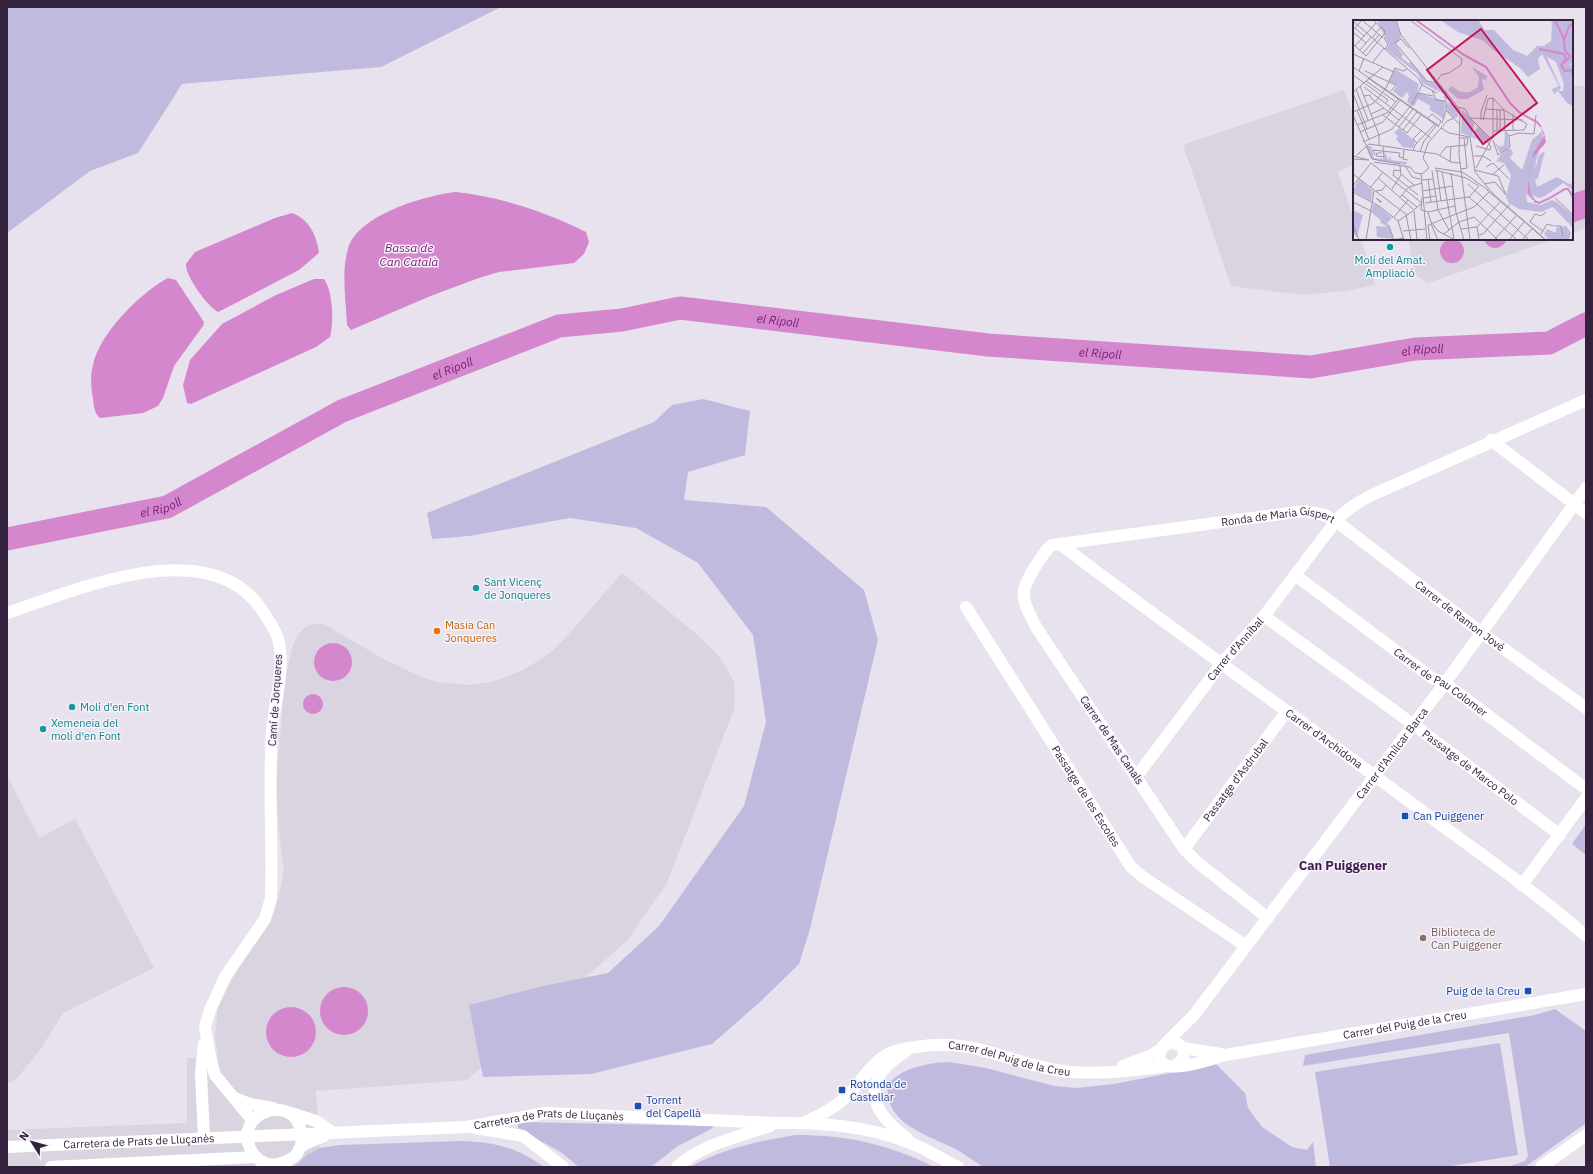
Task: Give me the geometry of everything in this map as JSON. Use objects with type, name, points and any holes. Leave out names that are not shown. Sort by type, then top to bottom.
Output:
[{"type":"street","name":"Ronda de Maria Gispert","points":[[1060,544],[1296,512],[1314,512],[1325,514],[1336,521],[1343,512],[1372,495],[1491,440],[1586,400]]},
{"type":"street","points":[[1491,440],[1586,513]]},
{"type":"street","name":"Carrer d'Amílcar Barca","points":[[1162,1047],[1194,1015],[1376,776],[1482,633],[1586,488]]},
{"type":"street","name":"Carrer d'Anníbal","points":[[1136,777],[1222,663],[1264,616],[1336,521]]},
{"type":"street","name":"Carrer de Ramon Jové","points":[[1336,521],[1482,633],[1586,708]]},
{"type":"street","name":"Carrer d'Archidona","points":[[1060,544],[1144,608],[1222,663],[1376,776],[1522,885],[1586,936]]},
{"type":"street","name":"Carrer de Mas Canals","points":[[1060,544],[1047,548],[1025,581],[1022,593],[1026,607],[1036,627],[1184,849],[1197,862],[1268,918]]},
{"type":"street","name":"Camí de Jorqueres","points":[[7,613],[120,578],[160,572],[195,570],[222,577],[242,588],[259,606],[274,629],[279,643],[280,657],[278,692],[272,731],[271,898],[265,919],[225,977],[210,1010],[205,1027],[201,1073],[204,1138]]},
{"type":"street","name":"Carrer de Pau Colomer","points":[[1295,574],[1432,678],[1445,683],[1586,789]]},
{"type":"street","name":"Passatge de les Escoles","points":[[966,608],[1131,867],[1143,877],[1246,946]]},
{"type":"street","name":"Passatge de Marco Polo","points":[[1264,616],[1414,725],[1560,835]]},
{"type":"street","name":"Passatge d'Asdrubal","points":[[1184,849],[1287,711]]},
{"type":"street","points":[[1522,885],[1586,798]]},
{"type":"street","name":"Carrer del Puig de la Creu","points":[[804,1122],[835,1107],[846,1098],[873,1066],[883,1057],[891,1052],[909,1048],[946,1044],[968,1046],[1056,1070],[1111,1071],[1198,1064],[1224,1055],[1586,994]]},
{"type":"street","name":"Carrer d'Amílcar Barca","points":[[1181,1047],[1194,1015]]},
{"type":"street","name":"Camí de Jorqueres","points":[[205,1027],[210,1056],[216,1075],[229,1094],[244,1109],[252,1120]]},
{"type":"street","points":[[1173,1042],[1181,1047],[1183,1059],[1171,1066],[1164,1064],[1160,1057],[1162,1047],[1173,1042]]},
{"type":"street","name":"Carrer del Puig de la Creu","points":[[1111,1071],[1150,1056],[1162,1047]]},
{"type":"street","name":"Carrer del Puig de la Creu","points":[[1181,1047],[1224,1055]]},
{"type":"street","points":[[909,1048],[887,1066],[880,1075],[874,1094],[876,1103],[885,1120],[893,1128],[919,1147]]},
{"type":"street","points":[[229,1094],[250,1104],[283,1110],[316,1121],[332,1132]]},
{"type":"street","points":[[256,1157],[250,1148],[247,1136],[252,1120],[267,1110],[283,1110],[294,1117],[300,1125],[303,1134],[301,1147]]},
{"type":"street","name":"Carretera de Prats de Lluçanès","points":[[7,1147],[466,1127],[545,1113],[777,1123],[804,1122],[870,1131],[919,1147],[954,1166]]},
{"type":"street","name":"Carretera de Prats de Lluçanès","points":[[677,1167],[684,1161],[707,1148],[777,1123]]},
{"type":"street","name":"Carretera de Prats de Lluçanès","points":[[466,1127],[523,1136],[562,1167]]},
{"type":"street","name":"Carretera de Prats de Lluçanès","points":[[51,1167],[211,1164],[256,1157],[270,1164],[286,1164],[296,1155],[301,1147],[332,1132]]},
{"type":"street","points":[[1541,1167],[1586,1135]]},
{"type":"shaded area","points":[[7,7],[501,7],[381,67],[182,84],[138,153],[90,171],[7,233]]},
{"type":"shaded area","points":[[1573,86],[1586,86],[1586,228],[1573,233]]},
{"type":"shaded area","points":[[1344,90],[1353,113],[1353,164],[1338,172],[1353,216],[1353,240],[1361,240],[1375,285],[1344,291],[1303,295],[1231,286],[1183,145]]},
{"type":"shaded area","points":[[1409,240],[1552,240],[1428,283],[1413,273]]},
{"type":"shaded area","points":[[703,399],[750,411],[745,455],[688,472],[684,500],[766,507],[864,590],[878,640],[810,929],[799,964],[759,1003],[712,1044],[591,1074],[483,1077],[469,1005],[543,986],[608,973],[659,926],[744,806],[766,722],[753,635],[698,563],[636,528],[570,518],[469,536],[432,539],[427,513],[654,422],[672,405]]},
{"type":"shaded area","points":[[622,573],[694,632],[716,653],[725,665],[734,682],[735,696],[734,709],[667,883],[627,941],[467,1080],[316,1091],[320,1148],[307,1155],[294,1167],[7,1167],[7,1130],[187,1123],[187,1058],[218,1057],[215,1036],[218,1007],[236,971],[274,912],[280,891],[284,871],[279,833],[276,786],[285,678],[292,648],[297,636],[303,629],[310,625],[322,623],[382,658],[421,677],[438,682],[467,685],[492,682],[521,671],[552,651]]},
{"type":"shaded area","points":[[7,775],[39,838],[75,819],[154,968],[63,1013],[40,1050],[17,1078],[7,1084]]},
{"type":"shaded area","points":[[1586,824],[1586,855],[1572,844]]},
{"type":"shaded area","points":[[1555,1009],[1586,1031],[1586,1123],[1525,1167],[1508,1167],[1525,1161],[1528,1156],[1509,1033],[1303,1066],[1305,1055],[1535,1015]]},
{"type":"shaded area","points":[[1500,1043],[1518,1155],[1446,1167],[1330,1167],[1315,1072]]},
{"type":"shaded area","points":[[949,1062],[986,1068],[1054,1086],[1076,1088],[1114,1084],[1216,1064],[1245,1093],[1248,1108],[1262,1127],[1292,1147],[1307,1150],[1313,1142],[1316,1167],[983,1167],[959,1151],[914,1129],[897,1116],[891,1107],[888,1096],[888,1086],[898,1075],[919,1066]]},
{"type":"shaded area","points":[[521,1122],[714,1126],[678,1146],[651,1167],[579,1167],[562,1153],[518,1128],[518,1125]]},
{"type":"shaded area","points":[[795,1135],[814,1135],[867,1142],[900,1152],[934,1167],[690,1167],[715,1155],[741,1146]]},
{"type":"shaded area","points":[[460,1141],[494,1144],[515,1150],[544,1167],[294,1167],[307,1155],[320,1148],[340,1145]]},
{"type":"water","points":[[1586,189],[1586,218],[1573,223],[1573,194]]},
{"type":"water","name":"Bassa de Can Català","points":[[456,192],[473,194],[523,206],[586,232],[589,242],[584,254],[574,263],[499,272],[479,278],[433,295],[351,330],[347,325],[344,277],[348,249],[354,237],[364,226],[394,209],[428,197]]},
{"type":"water","points":[[292,213],[303,219],[311,229],[316,240],[319,253],[299,270],[218,312],[213,309],[189,276],[186,264],[195,252],[275,218]]},
{"type":"water","points":[[1447,240],[1457,240],[1461,242],[1464,251],[1461,260],[1452,263],[1443,260],[1440,251],[1443,242]]},
{"type":"water","points":[[1484,240],[1506,240],[1502,246],[1495,248],[1486,243]]},
{"type":"water","points":[[168,278],[176,280],[204,322],[203,326],[174,366],[163,398],[158,406],[143,413],[100,418],[95,409],[91,377],[97,353],[103,340],[134,304],[157,284]]},
{"type":"water","points":[[314,279],[324,279],[329,291],[332,307],[330,337],[316,347],[191,404],[187,403],[183,385],[190,360],[222,324],[276,295]]},
{"type":"water","points":[[329,643],[337,643],[347,648],[351,655],[351,669],[347,676],[337,681],[329,681],[319,676],[317,673],[314,666],[314,658],[319,648],[322,646]]},
{"type":"water","points":[[313,694],[320,697],[323,704],[320,711],[313,714],[306,711],[303,704],[306,697]]},
{"type":"water","points":[[339,987],[349,987],[361,994],[368,1006],[368,1016],[361,1028],[349,1035],[339,1035],[331,1031],[324,1024],[320,1016],[320,1006],[324,998],[331,991]]},
{"type":"water","points":[[291,1007],[300,1009],[311,1018],[316,1032],[314,1041],[305,1052],[291,1057],[282,1055],[271,1046],[266,1032],[268,1023],[277,1012]]},
{"type":"waterway","name":"el Ripoll","points":[[7,539],[167,507],[342,411],[559,326],[622,320],[680,308],[988,345],[1311,367],[1415,349],[1549,343],[1586,324]]},
{"type":"place","name":"Molí del Amat. Ampliació","points":[[1390,247]]},
{"type":"place","name":"Sant Vicenç de Jonqueres","points":[[476,588]]},
{"type":"place","name":"Masia Can Jonqueres","points":[[437,631]]},
{"type":"place","name":"Molí d'en Font","points":[[72,707]]},
{"type":"place","name":"Xemeneia del molí d'en Font","points":[[43,729]]},
{"type":"place","name":"Can Puiggener","points":[[1405,816]]},
{"type":"place","name":"Biblioteca de Can Puiggener","points":[[1423,938]]},
{"type":"place","name":"Puig de la Creu","points":[[1528,991]]},
{"type":"place","name":"Rotonda de Castellar","points":[[842,1090]]},
{"type":"place","name":"Torrent del Capellà","points":[[638,1106]]},
{"type":"district","name":"Can Puiggener","points":[[1343,865]]}]
